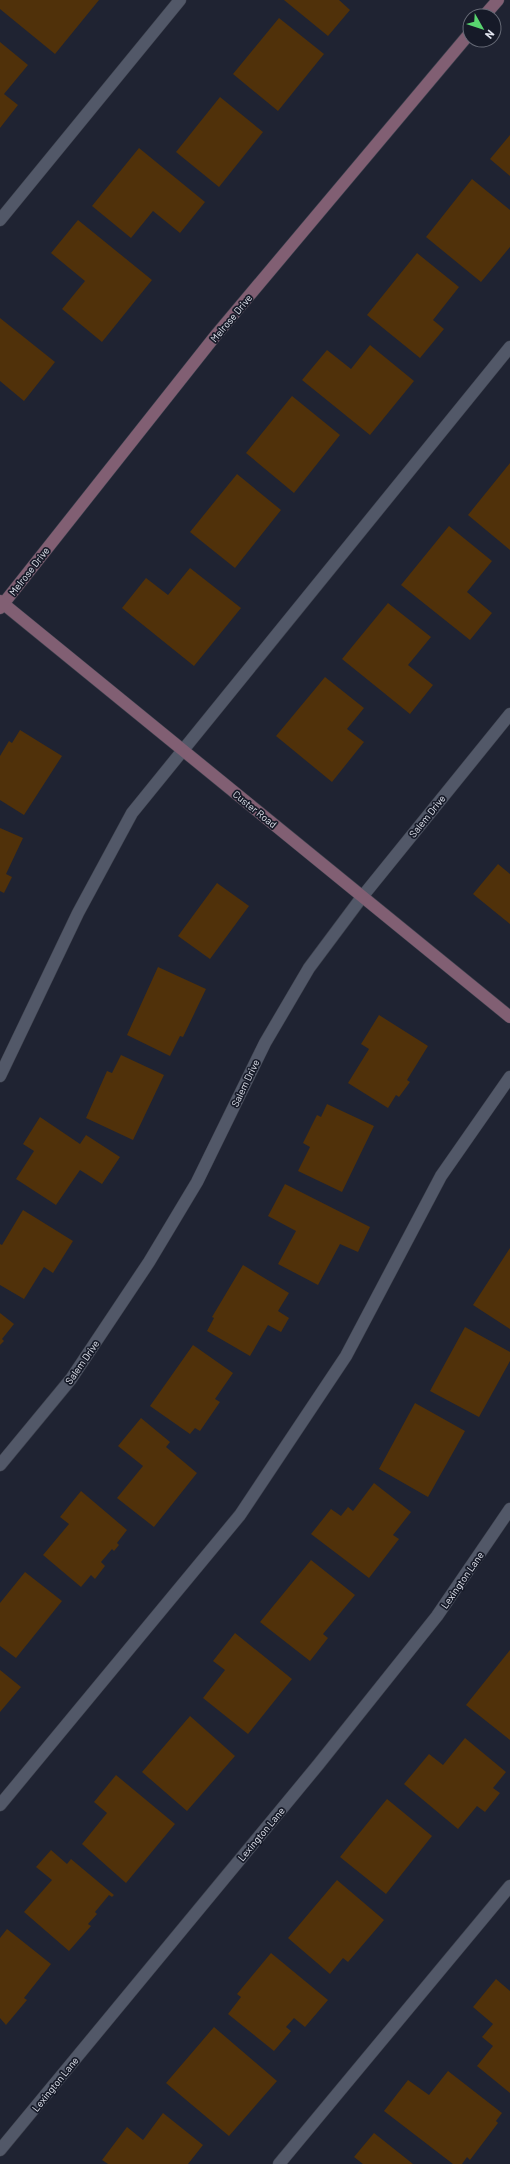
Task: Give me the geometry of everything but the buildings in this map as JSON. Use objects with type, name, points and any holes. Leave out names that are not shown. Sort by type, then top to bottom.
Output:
[{"type":"street","points":[[0,220],[180,0]]},
{"type":"street","points":[[491,8],[498,0]]},
{"type":"street","name":"Melrose Drive","points":[[1,605],[216,335],[462,43]]},
{"type":"street","points":[[0,1076],[78,913],[132,813],[510,347]]},
{"type":"street","name":"Custer Road","points":[[1,605],[510,1017]]},
{"type":"street","name":"Salem Drive","points":[[0,1465],[71,1379],[149,1262],[197,1182],[265,1043],[305,974],[362,897],[510,714]]},
{"type":"street","points":[[0,1805],[240,1515],[346,1356],[441,1176],[510,1077]]},
{"type":"street","name":"Lexington Lane","points":[[0,2150],[318,1765],[432,1622],[510,1509]]},
{"type":"street","points":[[279,2164],[510,1886]]}]
